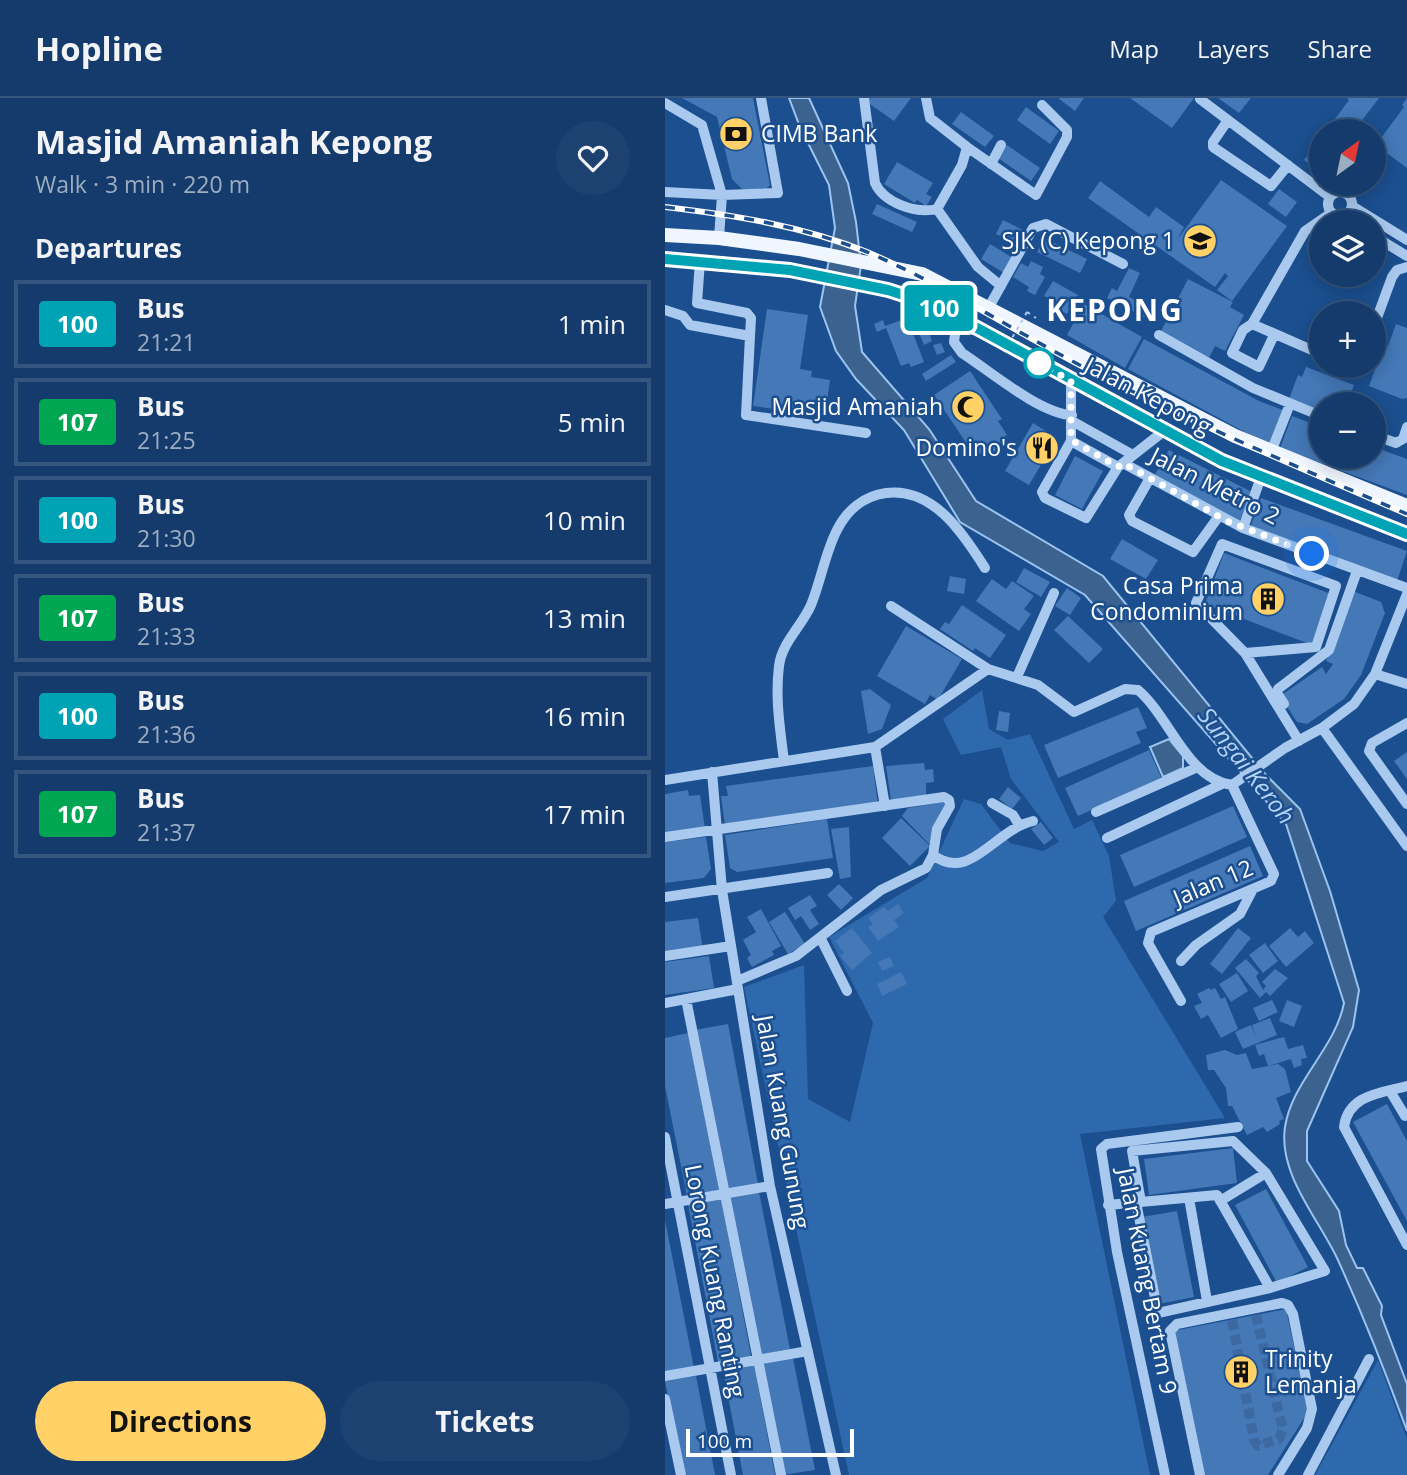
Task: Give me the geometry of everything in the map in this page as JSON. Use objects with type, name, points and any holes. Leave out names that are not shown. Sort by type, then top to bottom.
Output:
[{"type":"main road","name":"Jalan Kepong","points":[[665,235],[719,238],[799,249],[890,265],[922,274],[1222,430],[1407,506]]},
{"type":"main road","name":"Jalan Kepong","points":[[667,261],[699,261],[790,270],[888,290],[957,318],[1164,431],[1261,477],[1407,534]]},
{"type":"street","points":[[665,192],[722,195],[778,193],[761,98]]},
{"type":"street","points":[[864,98],[875,183],[879,193],[901,205],[925,212],[937,209],[962,165],[967,147]]},
{"type":"street","points":[[926,98],[925,105],[930,118],[1036,195],[1041,191],[1067,137],[1067,130],[1042,105]]},
{"type":"street","points":[[1200,99],[1330,197]]},
{"type":"street","points":[[665,103],[702,125],[722,195],[719,238]]},
{"type":"street","points":[[1228,120],[1213,142],[1213,147],[1271,186],[1287,165]]},
{"type":"street","points":[[991,164],[1001,145]]},
{"type":"street","points":[[1335,210],[1328,203],[1330,197],[1336,192],[1345,193],[1352,206],[1407,240]]},
{"type":"street","points":[[1348,210],[1352,206]]},
{"type":"street","points":[[937,209],[978,267],[1001,286]]},
{"type":"street","points":[[989,307],[1033,228],[1039,223],[1046,224],[1123,264]]},
{"type":"street","points":[[1274,335],[1257,367],[1234,355],[1231,350],[1243,330],[1252,324],[1305,231],[1309,229]]},
{"type":"street","points":[[1386,243],[1407,256]]},
{"type":"street","points":[[699,261],[697,303],[747,313],[751,318],[745,415],[866,433]]},
{"type":"street","points":[[1383,301],[1392,277],[1397,270],[1407,267]]},
{"type":"street","points":[[665,310],[683,316],[690,325],[750,336]]},
{"type":"street","points":[[957,318],[954,342],[963,353],[1035,401],[1072,418],[1133,455]]},
{"type":"street","points":[[1252,324],[1309,349]]},
{"type":"street","points":[[1159,335],[1253,388],[1309,411]]},
{"type":"street","points":[[1071,381],[1071,440],[1042,492],[1045,498],[1086,518],[1121,465],[1164,431]]},
{"type":"street","points":[[1271,452],[1290,404]]},
{"type":"street","points":[[1386,439],[1396,443],[1402,439],[1407,426]]},
{"type":"street","name":"Jalan Metro 2","points":[[1071,440],[1150,478],[1243,528],[1407,588]]},
{"type":"street","points":[[1243,528],[1261,477]]},
{"type":"street","points":[[1150,478],[1129,515],[1132,521],[1193,552],[1219,516]]},
{"type":"street","points":[[784,761],[777,702],[779,662],[786,643],[810,607],[838,529],[854,506],[873,494],[898,492],[929,501],[969,544],[985,568]]},
{"type":"street","points":[[1245,653],[1315,648],[1336,586],[1221,545],[1196,603],[1245,653],[1303,739]]},
{"type":"street","points":[[1303,739],[1277,691],[1329,650],[1357,571]]},
{"type":"street","points":[[1017,677],[1053,593]]},
{"type":"street","points":[[1107,838],[1231,784],[1285,748],[1322,728],[1354,704],[1375,674],[1407,594]]},
{"type":"street","points":[[891,607],[988,669],[1038,685],[1074,712],[1125,689],[1138,690],[1198,767],[1231,784]]},
{"type":"street","points":[[665,780],[875,747],[988,669]]},
{"type":"street","points":[[1375,674],[1407,684]]},
{"type":"street","points":[[1407,723],[1369,747],[1369,751],[1407,804]]},
{"type":"street","points":[[1322,728],[1407,846]]},
{"type":"street","points":[[875,747],[885,806]]},
{"type":"street","points":[[1096,812],[1198,767]]},
{"type":"street","name":"Jalan Kuang Gunung","points":[[712,772],[722,890],[770,1186],[836,1475]]},
{"type":"street","name":"Jalan 12","points":[[1181,1001],[1148,943],[1151,932],[1271,881],[1274,874],[1231,784]]},
{"type":"street","points":[[1378,804],[1397,791]]},
{"type":"street","points":[[665,837],[944,797],[949,800],[950,806],[937,829],[933,855],[926,868],[881,890],[821,939],[785,962],[738,985],[665,1003]]},
{"type":"street","points":[[992,803],[1013,816],[1019,825]]},
{"type":"street","points":[[933,855],[946,864],[974,858],[1019,825],[1033,821]]},
{"type":"street","points":[[665,897],[828,873]]},
{"type":"street","points":[[1181,961],[1196,945],[1240,914],[1253,888]]},
{"type":"street","points":[[821,939],[847,991]]},
{"type":"street","points":[[665,956],[731,946]]},
{"type":"street","points":[[686,999],[781,1475]]},
{"type":"street","points":[[1407,1086],[1359,1099],[1346,1114],[1344,1127],[1407,1245]]},
{"type":"street","points":[[1390,1091],[1406,1118]]},
{"type":"street","name":"Jalan Kuang Bertam 9","points":[[1165,1475],[1108,1205],[1101,1149],[1107,1144],[1238,1127]]},
{"type":"street","name":"Lorong Kuang Ranting","points":[[665,1137],[731,1475]]},
{"type":"street","points":[[1233,1141],[1266,1173],[1325,1271],[1270,1288],[1158,1313],[1139,1202],[1132,1151],[1233,1141]]},
{"type":"street","points":[[1220,1201],[1266,1173]]},
{"type":"street","points":[[665,1204],[770,1186]]},
{"type":"street","points":[[1108,1205],[1217,1195],[1270,1288]]},
{"type":"street","points":[[1189,1198],[1207,1301]]},
{"type":"street","points":[[1200,1475],[1171,1331],[1177,1324],[1231,1316],[1282,1303],[1291,1308],[1312,1409],[1307,1428],[1278,1475]]},
{"type":"street","points":[[665,1376],[808,1350]]},
{"type":"street","points":[[1308,1475],[1369,1359]]},
{"type":"street","points":[[665,1399],[681,1475]]},
{"type":"path","points":[[1005,352],[1027,312]]},
{"type":"shaded area","points":[[982,690],[989,729],[1008,740],[1030,734],[1074,829],[1092,820],[1109,856],[1116,901],[1103,917],[1225,1118],[1080,1134],[1150,1475],[849,1475],[744,987],[804,965],[808,1099],[850,1122],[873,1023],[829,937],[927,878],[964,799],[981,804],[1010,843],[1043,851],[1059,842],[1011,779],[1001,747],[961,755],[943,719]]},
{"type":"shaded area","points":[[1378,1360],[1407,1439],[1407,1475],[1315,1475]]},
{"type":"water","name":"Sungai Keroh","points":[[789,98],[809,98],[848,183],[861,265],[855,306],[862,352],[929,429],[976,501],[1103,576],[1266,775],[1300,809],[1330,891],[1359,990],[1353,1027],[1307,1131],[1307,1161],[1339,1211],[1346,1245],[1357,1268],[1363,1268],[1382,1306],[1381,1315],[1407,1384],[1407,1431],[1347,1279],[1301,1195],[1287,1162],[1284,1144],[1289,1110],[1332,1035],[1344,1003],[1286,824],[1085,595],[960,522],[904,430],[856,379],[836,351],[820,307],[835,228],[829,185],[800,127]]},
{"type":"water","points":[[1169,739],[1183,756],[1183,768],[1163,777],[1150,747]]},
{"type":"building","points":[[682,98],[753,98],[770,185],[764,191],[742,189],[732,179],[717,117]]},
{"type":"building","points":[[870,98],[911,98],[894,121],[867,102]]},
{"type":"building","points":[[1058,98],[1084,98],[1075,111]]},
{"type":"building","points":[[1130,98],[1194,98],[1172,128]]},
{"type":"building","points":[[1218,98],[1251,98],[1239,113]]},
{"type":"building","points":[[1347,98],[1379,98],[1363,119],[1335,119],[1349,100]]},
{"type":"building","points":[[1407,98],[1407,168],[1386,152],[1386,131],[1404,107],[1402,105]]},
{"type":"building","points":[[1026,107],[1059,131],[1050,144],[1017,120]]},
{"type":"building","points":[[961,112],[994,136],[985,147],[952,124]]},
{"type":"building","points":[[1007,145],[1040,168],[1031,181],[998,158]]},
{"type":"building","points":[[897,162],[933,183],[926,194],[932,197],[926,206],[917,200],[915,203],[884,184]]},
{"type":"building","points":[[1221,180],[1287,226],[1232,301],[1217,290],[1228,276],[1225,273],[1215,287],[1088,198],[1100,181],[1149,217],[1156,207],[1184,227],[1177,240]]},
{"type":"building","points":[[1279,189],[1297,202],[1286,217],[1268,204]]},
{"type":"building","points":[[877,204],[917,222],[912,232],[872,214]]},
{"type":"building","points":[[1003,220],[1025,231],[1019,245],[996,234]]},
{"type":"building","points":[[1044,238],[1087,259],[1080,273],[1037,252]]},
{"type":"building","points":[[990,244],[1013,258],[1004,273],[981,259]]},
{"type":"building","points":[[1031,261],[1043,267],[1040,274],[1045,277],[1035,295],[1027,291],[1029,287],[1013,277],[1021,263],[1028,267]]},
{"type":"building","points":[[1129,268],[1140,273],[1129,297],[1155,310],[1150,320],[1107,298],[1112,288],[1117,291]]},
{"type":"building","points":[[1188,279],[1233,302],[1230,307],[1244,315],[1225,351],[1215,346],[1209,358],[1160,333]]},
{"type":"building","points":[[1053,281],[1078,295],[1067,314],[1054,307],[1056,302],[1044,296]]},
{"type":"building","points":[[1084,304],[1142,337],[1125,368],[1067,335]]},
{"type":"building","points":[[767,309],[808,315],[800,369],[812,371],[811,377],[830,380],[825,416],[753,406]]},
{"type":"building","points":[[907,318],[924,362],[911,367],[909,363],[901,366],[886,328],[877,332],[874,324],[883,320],[885,326]]},
{"type":"building","points":[[924,320],[932,341],[924,345],[915,324]]},
{"type":"building","points":[[1396,324],[1407,328],[1407,398],[1402,399],[1369,386],[1372,378],[1386,378],[1388,346]]},
{"type":"building","points":[[1144,339],[1259,401],[1283,410],[1272,443],[1254,437],[1128,369]]},
{"type":"building","points":[[941,343],[945,352],[937,355],[933,345]]},
{"type":"building","points":[[951,355],[956,362],[926,381],[922,374]]},
{"type":"building","points":[[1306,367],[1309,368],[1309,378],[1335,378],[1354,385],[1351,392],[1309,392],[1309,408],[1289,399],[1298,375],[1302,377]]},
{"type":"building","name":"Masjid Amaniah","points":[[970,371],[1002,419],[998,421],[1007,435],[1000,440],[1003,445],[992,453],[989,448],[980,454],[971,441],[967,444],[934,395]]},
{"type":"building","points":[[1292,416],[1309,422],[1309,459],[1280,448]]},
{"type":"building","points":[[1033,423],[1057,438],[1029,485],[1005,471]]},
{"type":"building","points":[[1169,450],[1252,492],[1239,522],[1153,478]]},
{"type":"building","points":[[1386,451],[1407,459],[1407,495],[1337,469],[1386,469]]},
{"type":"building","points":[[1075,456],[1103,471],[1082,509],[1055,495]]},
{"type":"building","points":[[1261,498],[1407,551],[1397,581],[1250,528]]},
{"type":"building","points":[[1122,539],[1158,560],[1146,579],[1110,559]]},
{"type":"building","name":"Casa Prima Condominium","points":[[1224,553],[1331,594],[1312,645],[1205,604]]},
{"type":"building","points":[[1024,568],[1050,582],[1041,597],[1016,582]]},
{"type":"building","points":[[950,576],[966,579],[964,594],[947,591]]},
{"type":"building","points":[[992,579],[1006,589],[1012,581],[1034,596],[1024,609],[1031,614],[1019,631],[976,601]]},
{"type":"building","points":[[1067,588],[1081,598],[1070,615],[1055,606]]},
{"type":"building","points":[[1353,591],[1381,602],[1385,613],[1361,675],[1344,699],[1307,724],[1297,722],[1280,696],[1322,667],[1326,674],[1333,664],[1326,661]]},
{"type":"building","points":[[962,605],[1006,635],[990,658],[975,648],[973,651],[940,629],[945,622],[949,624]]},
{"type":"building","points":[[1068,616],[1103,649],[1089,663],[1054,630]]},
{"type":"building","points":[[906,626],[962,659],[938,700],[930,695],[925,704],[877,676]]},
{"type":"building","points":[[870,689],[891,705],[882,729],[868,734],[861,691]]},
{"type":"building","points":[[1138,707],[1147,728],[1136,732],[1141,743],[1058,778],[1044,745]]},
{"type":"building","points":[[999,711],[1010,713],[1008,732],[996,730]]},
{"type":"building","points":[[1149,750],[1162,779],[1078,816],[1065,788]]},
{"type":"building","points":[[1407,752],[1407,779],[1394,761]]},
{"type":"building","points":[[924,763],[925,770],[933,769],[934,782],[926,783],[926,795],[891,800],[886,766]]},
{"type":"building","points":[[873,766],[878,805],[725,826],[721,796],[728,796],[726,786]]},
{"type":"building","points":[[1008,787],[1021,798],[1012,809],[999,799]]},
{"type":"building","points":[[688,790],[689,796],[700,795],[705,829],[665,835],[665,794]]},
{"type":"building","points":[[943,802],[947,807],[929,844],[902,816],[908,808]]},
{"type":"building","points":[[1233,806],[1247,837],[1134,887],[1120,855]]},
{"type":"building","points":[[901,818],[930,846],[910,866],[882,838]]},
{"type":"building","points":[[827,819],[833,858],[737,872],[730,868],[725,835]]},
{"type":"building","points":[[1041,822],[1053,838],[1044,845],[1031,829]]},
{"type":"building","points":[[849,827],[851,877],[840,879],[831,829]]},
{"type":"building","points":[[706,837],[711,869],[704,878],[665,883],[665,842]]},
{"type":"building","points":[[1250,846],[1263,876],[1136,931],[1124,901]]},
{"type":"building","points":[[839,884],[853,898],[841,910],[827,895]]},
{"type":"building","points":[[810,895],[817,906],[810,910],[819,924],[810,930],[801,916],[795,920],[788,908]]},
{"type":"building","points":[[898,904],[904,913],[894,920],[899,927],[878,941],[868,927],[873,924],[868,918],[884,907],[888,911]]},
{"type":"building","points":[[761,909],[781,946],[772,951],[774,955],[752,967],[747,958],[751,955],[743,940],[756,932],[747,917]]},
{"type":"building","points":[[785,912],[805,944],[788,954],[769,922]]},
{"type":"building","points":[[698,918],[703,950],[665,955],[665,922]]},
{"type":"building","points":[[852,928],[872,953],[852,970],[840,956],[844,953],[835,941]]},
{"type":"building","points":[[1238,928],[1251,938],[1222,974],[1210,964]]},
{"type":"building","points":[[1290,928],[1298,937],[1305,931],[1314,943],[1286,967],[1269,946]]},
{"type":"building","points":[[1265,943],[1278,961],[1263,973],[1249,955]]},
{"type":"building","points":[[709,956],[714,988],[665,995],[665,962]]},
{"type":"building","points":[[890,957],[894,966],[882,971],[878,962]]},
{"type":"building","points":[[1246,959],[1259,973],[1256,976],[1263,990],[1266,986],[1262,982],[1275,969],[1288,978],[1270,996],[1266,992],[1260,998],[1235,968]]},
{"type":"building","points":[[901,972],[907,984],[882,996],[877,984]]},
{"type":"building","points":[[1237,973],[1248,991],[1231,1002],[1219,984]]},
{"type":"building","points":[[1215,988],[1221,999],[1225,997],[1238,1029],[1221,1038],[1208,1015],[1201,1019],[1194,1006],[1202,1003],[1197,994]]},
{"type":"building","points":[[1272,1000],[1278,1012],[1259,1021],[1253,1008]]},
{"type":"building","points":[[1287,1000],[1302,1006],[1294,1027],[1279,1021]]},
{"type":"building","points":[[1270,1018],[1277,1035],[1243,1049],[1235,1032],[1251,1025],[1256,1038],[1252,1025]]},
{"type":"building","points":[[728,1024],[758,1184],[725,1190],[695,1030]]},
{"type":"building","points":[[688,1033],[719,1190],[687,1196],[665,1086],[665,1038]]},
{"type":"building","points":[[1284,1037],[1288,1049],[1303,1045],[1307,1058],[1301,1059],[1302,1065],[1294,1068],[1291,1059],[1268,1066],[1264,1054],[1259,1056],[1255,1045]]},
{"type":"building","points":[[1225,1050],[1237,1055],[1246,1053],[1252,1069],[1278,1064],[1285,1069],[1291,1092],[1276,1098],[1284,1119],[1279,1121],[1280,1124],[1267,1132],[1263,1127],[1247,1135],[1232,1106],[1228,1106],[1226,1088],[1214,1070],[1208,1070],[1206,1055]]},
{"type":"building","points":[[1387,1104],[1407,1141],[1407,1221],[1353,1122]]},
{"type":"building","points":[[1233,1148],[1237,1183],[1149,1195],[1144,1159]]},
{"type":"building","points":[[1266,1189],[1308,1267],[1277,1283],[1235,1205]]},
{"type":"building","points":[[759,1192],[790,1349],[758,1355],[728,1198]]},
{"type":"building","points":[[721,1198],[751,1356],[718,1362],[688,1204]]},
{"type":"building","points":[[1177,1211],[1194,1297],[1159,1304],[1142,1217]]},
{"type":"building","points":[[665,1220],[694,1368],[665,1374]]},
{"type":"building","name":"Trinity Lemanja","points":[[1286,1309],[1308,1412],[1268,1475],[1203,1475],[1173,1331]]},
{"type":"building","points":[[793,1358],[815,1470],[782,1475],[760,1364]]},
{"type":"building","points":[[754,1365],[775,1475],[743,1475],[723,1370]]},
{"type":"building","points":[[696,1376],[715,1475],[683,1475],[665,1381]]},
{"type":"tunnel","points":[[1232,1320],[1254,1440],[1258,1446],[1279,1439],[1283,1430],[1256,1315]]},
{"type":"railway","points":[[665,207],[768,223],[818,235],[867,252],[955,295],[1068,359],[1135,393],[1407,514]]},
{"type":"bus line","name":"100","points":[[665,259],[790,270],[888,290],[916,299],[977,328],[1222,461],[1407,534]]},
{"type":"place","name":"CIMB Bank","points":[[736,134]]},
{"type":"place","name":"SJK (C) Kepong 1","points":[[1200,241]]},
{"type":"place","name":"Masjid Amaniah","points":[[968,407]]},
{"type":"place","name":"Domino's","points":[[1042,448]]},
{"type":"place","name":"Casa Prima Condominium","points":[[1268,599]]},
{"type":"place","name":"Trinity Lemanja","points":[[1241,1372]]},
{"type":"district","name":"KEPONG","points":[[1115,311]]},
{"type":"route","points":[[1039,363],[1071,381],[1071,440],[1118,467],[1123,463],[1227,521],[1312,554]]}]
